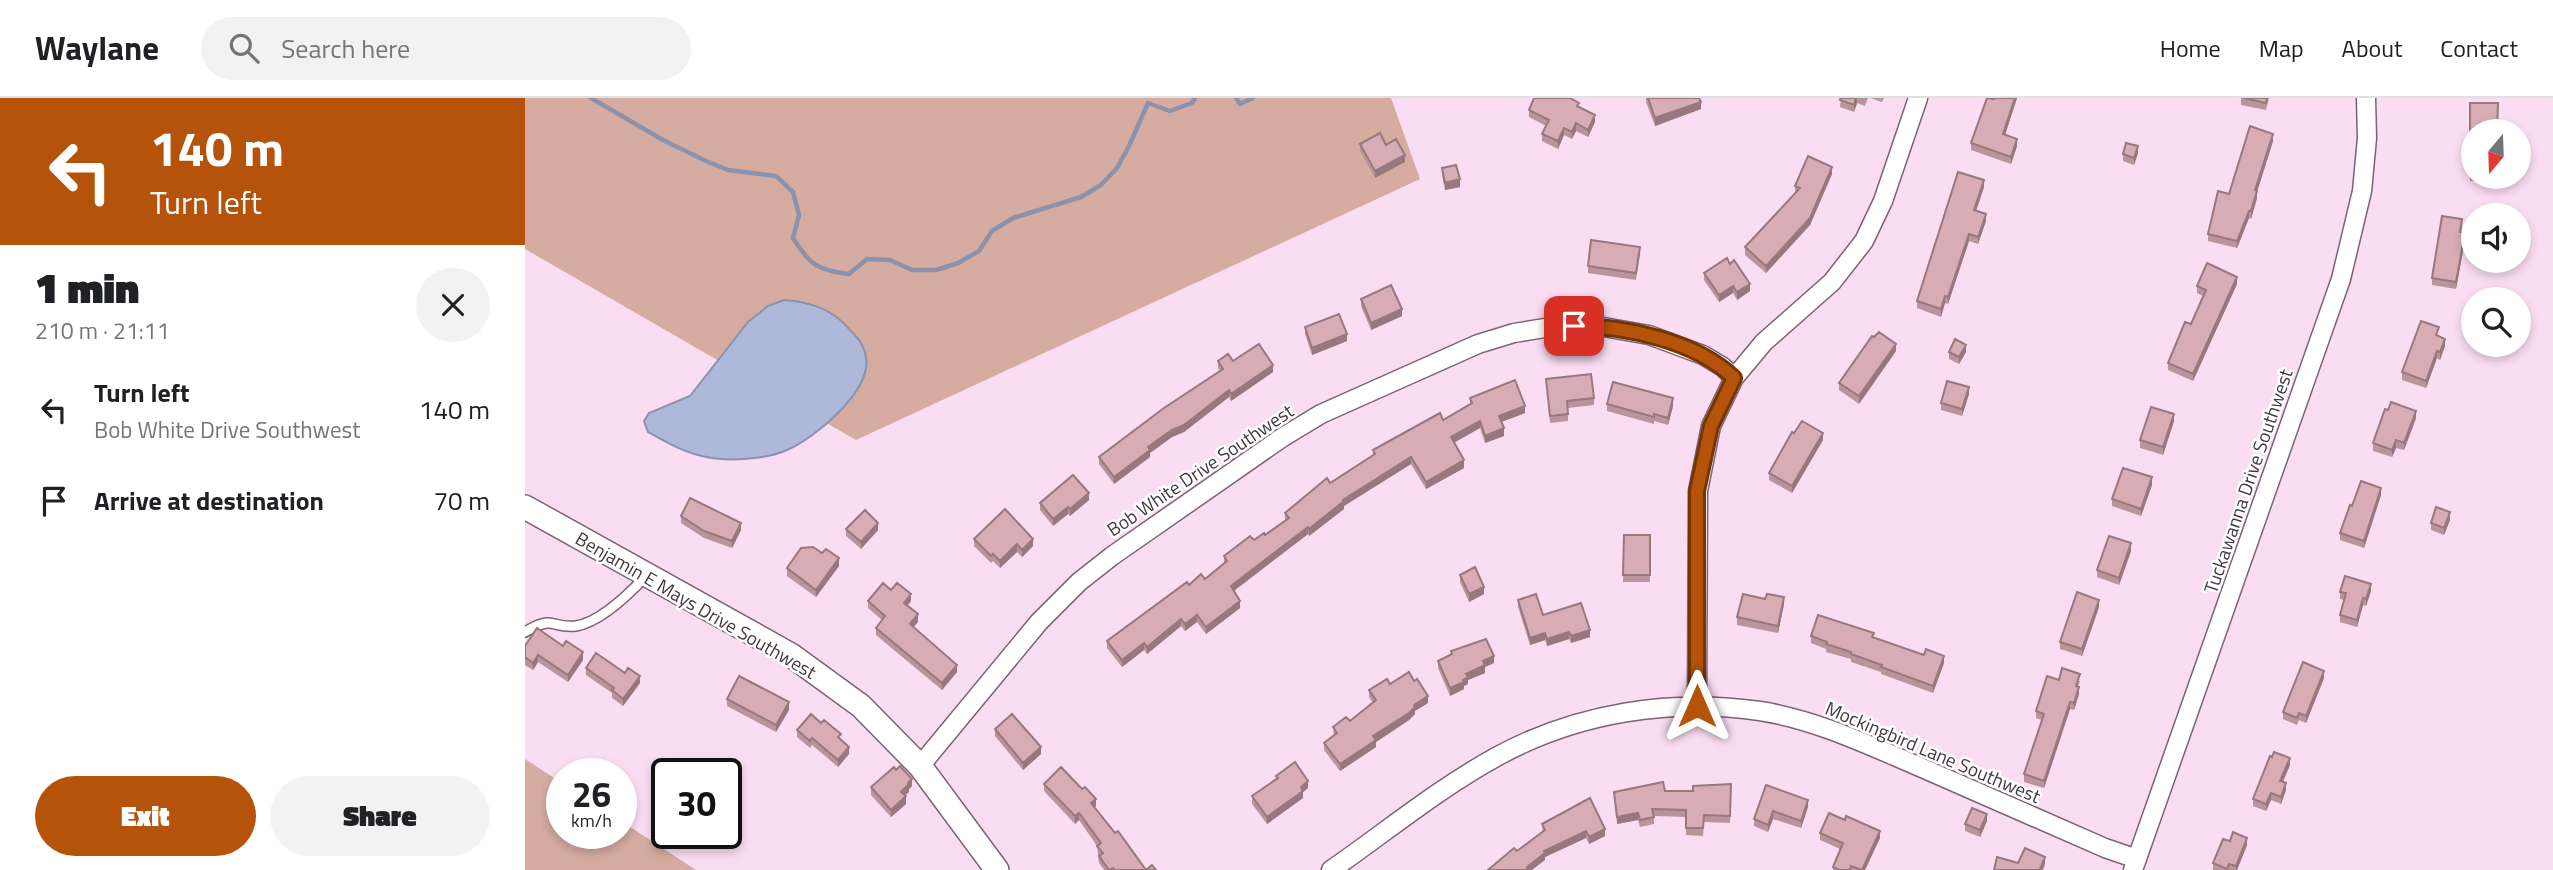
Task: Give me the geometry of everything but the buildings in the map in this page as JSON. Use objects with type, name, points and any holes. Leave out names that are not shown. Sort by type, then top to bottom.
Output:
[{"type":"street","points":[[1697,706],[1697,491],[1711,426],[1734,378],[1764,342],[1832,282],[1864,241],[1883,201],[1918,98]]},
{"type":"street","name":"Tuckawanna Drive Southwest","points":[[2135,864],[2341,279],[2362,191],[2367,138],[2366,98]]},
{"type":"street","name":"Bob White Drive Southwest","points":[[921,766],[1039,622],[1079,582],[1283,437],[1321,414],[1478,344],[1514,333],[1551,327],[1598,326],[1649,335],[1703,355],[1723,367],[1734,378]]},
{"type":"street","name":"Benjamin E Mays Drive Southwest","points":[[525,506],[791,655],[861,706],[921,766],[996,870]]},
{"type":"street","name":"Mockingbird Lane Southwest","points":[[1332,870],[1455,782],[1498,756],[1543,735],[1591,719],[1640,710],[1697,706],[1761,711],[1830,728],[2105,848],[2135,864]]},
{"type":"lane","points":[[525,632],[547,622],[580,625],[616,605],[647,575]]},
{"type":"shaded area","points":[[525,98],[1391,98],[1420,179],[856,440],[525,249]]},
{"type":"shaded area","points":[[525,759],[546,773],[546,849],[637,849],[637,831],[651,841],[651,849],[664,849],[696,870],[525,870]]},
{"type":"water","points":[[784,300],[812,305],[829,312],[856,336],[862,345],[866,357],[865,370],[860,384],[839,412],[799,444],[756,458],[721,459],[702,456],[681,449],[648,432],[644,421],[649,413],[690,396],[748,322],[768,306]]},
{"type":"waterway","points":[[591,98],[663,140],[706,161],[728,170],[776,176],[793,192],[799,215],[793,238],[804,254],[815,265],[849,274],[867,259],[890,260],[912,270],[936,270],[958,263],[979,251],[992,231],[1013,218],[1081,197],[1101,185],[1117,168],[1148,103],[1170,111],[1192,103],[1195,98]]},
{"type":"waterway","points":[[1236,98],[1240,104],[1253,98]]},
{"type":"route","points":[[1574,326],[1598,326],[1649,335],[1703,355],[1723,367],[1734,378],[1711,426],[1697,491],[1697,706]]}]
